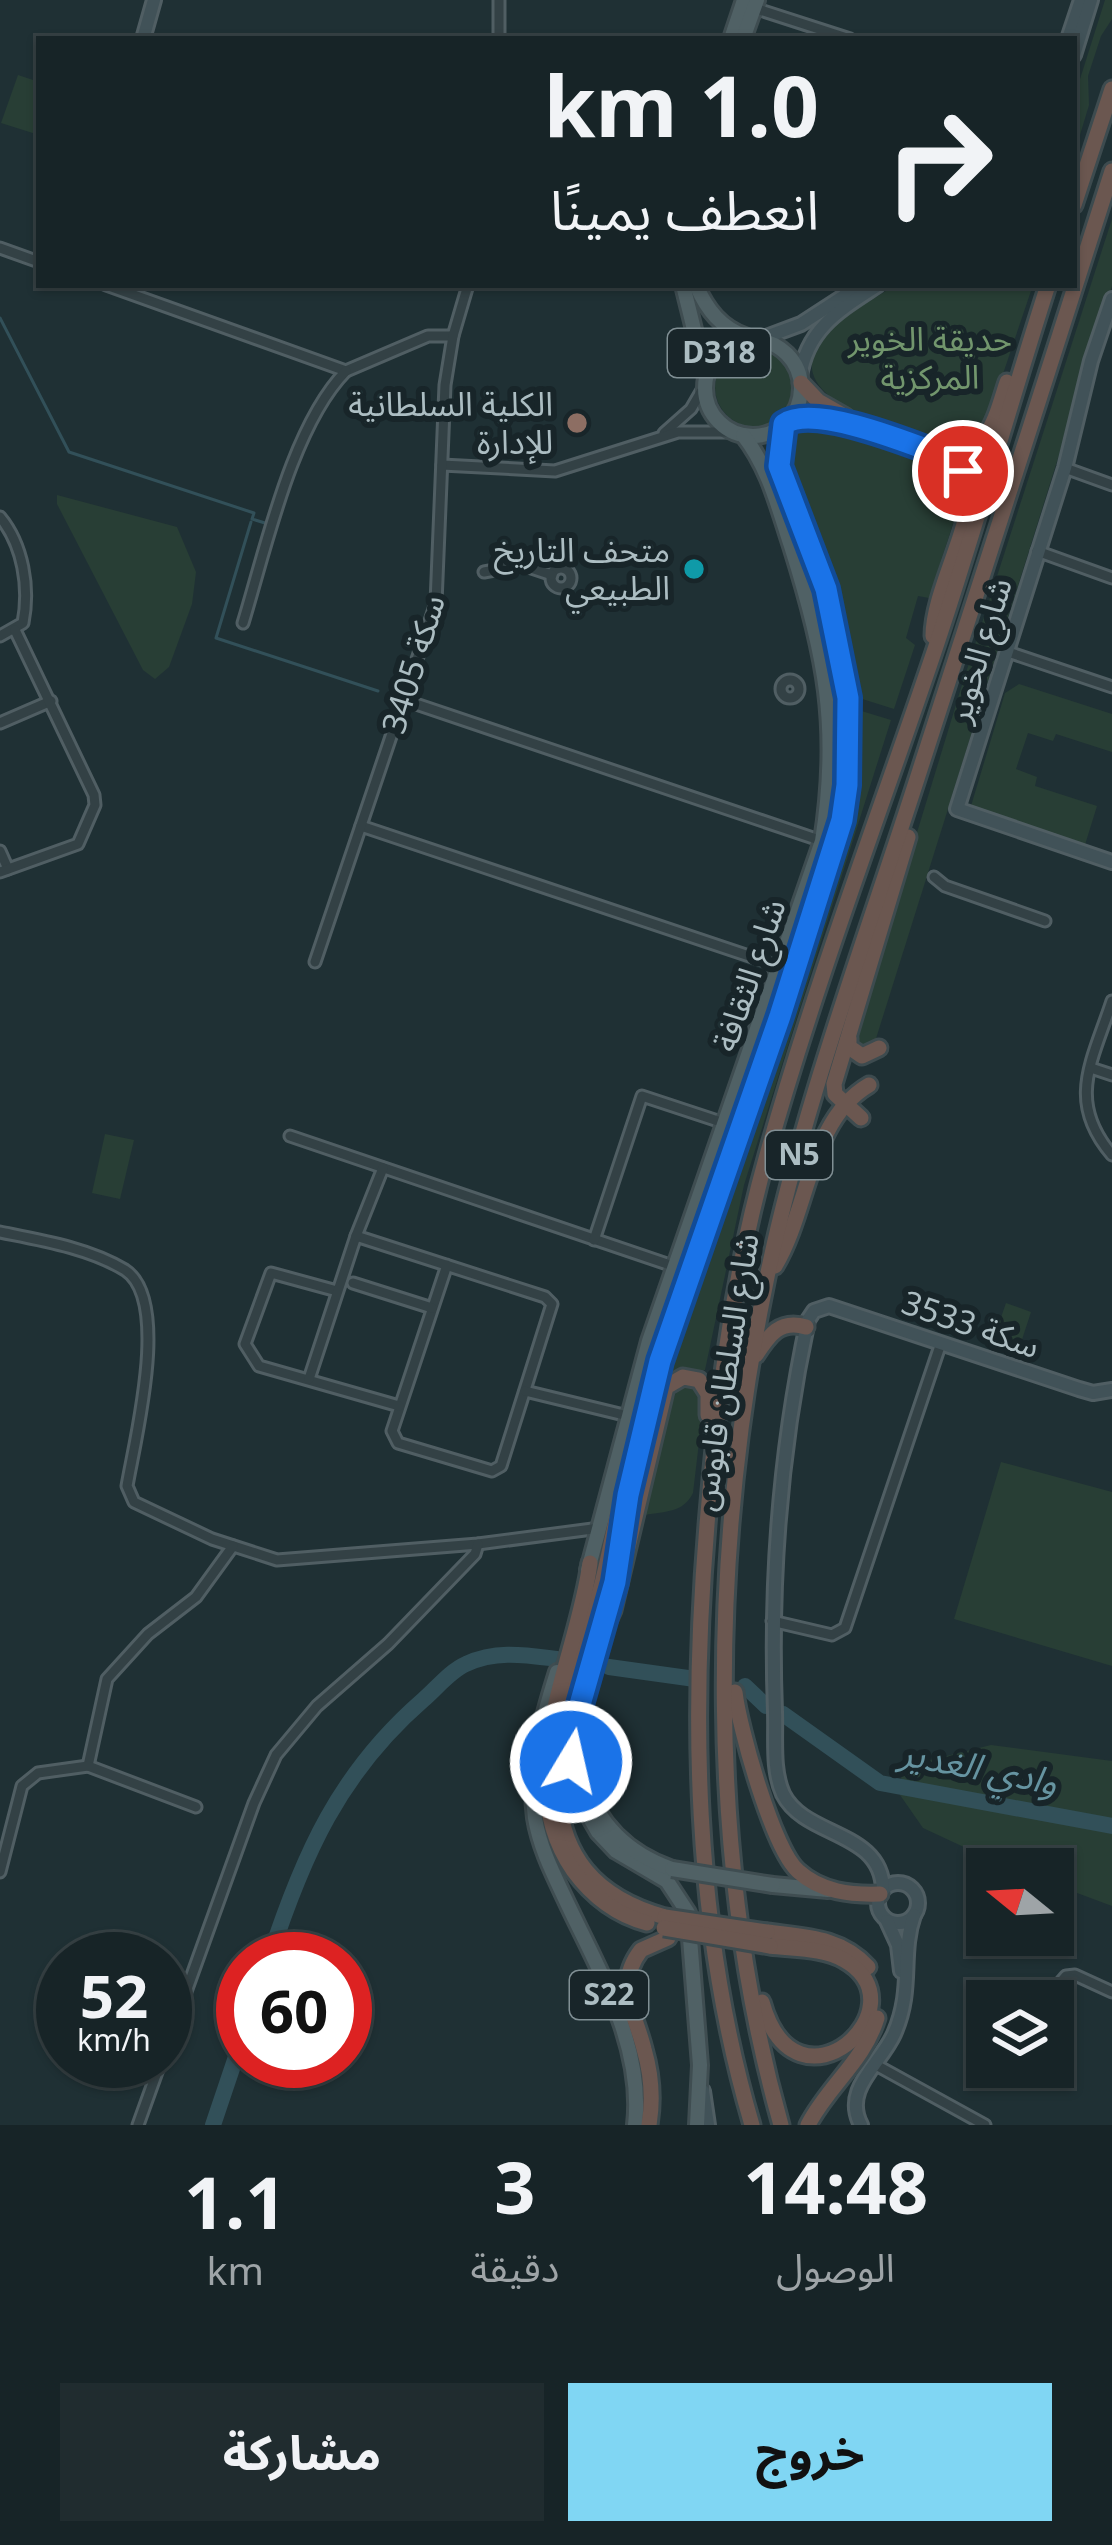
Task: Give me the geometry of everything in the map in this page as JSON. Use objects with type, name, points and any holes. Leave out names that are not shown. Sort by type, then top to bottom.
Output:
[{"type":"highway","points":[[1077,196],[1112,89]]},
{"type":"highway","name":"شارع السلطان قابوس","points":[[1077,281],[1112,172]]},
{"type":"highway","name":"شارع السلطان قابوس","points":[[752,2125],[717,1960],[704,1849],[700,1584],[723,1365],[767,1155],[934,652],[1047,288]]},
{"type":"highway","name":"شارع السلطان قابوس","points":[[781,2125],[750,1986],[738,1894],[727,1663],[728,1548],[751,1363],[766,1279],[832,1044],[1075,288]]},
{"type":"highway","points":[[800,380],[829,408],[851,419],[960,452],[976,446],[989,433],[1017,354],[1033,332]]},
{"type":"highway","points":[[786,422],[839,422],[949,458],[963,471],[969,499],[934,615],[934,652]]},
{"type":"highway","points":[[861,1118],[835,1094],[834,1084],[899,875],[938,716]]},
{"type":"highway","points":[[849,1033],[854,1053],[862,1056],[879,1048]]},
{"type":"highway","points":[[766,1279],[786,1246],[825,1136],[844,1104],[869,1085]]},
{"type":"highway","points":[[751,1363],[779,1327],[806,1327]]},
{"type":"highway","points":[[601,1636],[614,1610],[664,1392],[674,1380],[689,1376],[706,1388],[713,1445]]},
{"type":"highway","points":[[635,1460],[563,1725],[555,1789],[564,1829],[593,1878],[666,1928],[769,1939],[835,1956],[860,1972],[867,1982],[870,2012],[848,2048],[812,2059],[798,2056],[776,2040],[764,2009],[738,1894]]},
{"type":"highway","points":[[600,1528],[609,1538],[602,1585]]},
{"type":"highway","points":[[590,1563],[583,1612],[545,1767],[549,1812],[568,1861],[591,1891],[621,1913],[698,1935],[818,1939],[849,1949],[866,1963],[879,1991],[879,2013],[861,2055],[817,2107],[808,2125]]},
{"type":"highway","points":[[727,1663],[747,1747],[786,1856],[808,1879],[839,1892],[881,1892]]},
{"type":"highway","points":[[649,2125],[648,2068],[626,1999],[626,1984],[641,1950],[666,1928]]},
{"type":"main road","points":[[732,36],[751,2]]},
{"type":"main road","points":[[744,36],[751,2]]},
{"type":"main road","name":"D318","points":[[684,288],[710,410],[738,433],[765,434],[786,422],[799,402],[800,380],[783,350],[720,322],[697,288]]},
{"type":"main road","name":"D318","points":[[705,382],[722,350],[755,339]]},
{"type":"main road","name":"شارع الثقافة","points":[[698,2125],[700,2065],[684,1904],[667,1881],[607,1842],[579,1799],[571,1748],[615,1582],[635,1460],[683,1291],[804,944],[836,844],[846,795],[849,720],[841,653],[826,589],[779,466],[786,422]]},
{"type":"main road","name":"شارع الثقافة","points":[[600,1528],[628,1416],[676,1267],[822,841],[830,754],[823,655],[771,484],[738,433]]},
{"type":"main road","points":[[804,944],[828,853],[822,841],[832,833],[846,795]]},
{"type":"main road","name":"S22","points":[[600,1528],[541,1725],[534,1760],[534,1803],[547,1860],[625,2034],[634,2075],[635,2125]]},
{"type":"main road","points":[[585,1689],[578,1744],[590,1800],[626,1846],[672,1869],[839,1892]]},
{"type":"street","points":[[143,36],[154,0]]},
{"type":"street","points":[[499,0],[499,36]]},
{"type":"street","points":[[1069,36],[1081,0]]},
{"type":"street","points":[[1077,45],[1091,0]]},
{"type":"street","points":[[751,2],[842,36]]},
{"type":"street","points":[[0,248],[36,261]]},
{"type":"street","points":[[114,288],[346,371]]},
{"type":"street","name":"سكة 3405","points":[[315,962],[436,603],[445,385],[467,288]]},
{"type":"street","points":[[755,339],[801,324],[856,288]]},
{"type":"street","points":[[800,380],[808,345],[823,323],[874,288]]},
{"type":"street","name":"شارع الخوير","points":[[1112,299],[1091,361],[1065,469],[957,809],[1112,862]]},
{"type":"street","points":[[243,622],[310,422],[328,389],[346,371],[428,336],[453,336]]},
{"type":"street","points":[[660,436],[682,419],[705,382]]},
{"type":"street","points":[[442,464],[555,471],[660,436],[696,429],[738,433]]},
{"type":"street","points":[[1065,469],[1112,485]]},
{"type":"street","points":[[0,518],[18,540],[26,606],[22,623],[0,636]]},
{"type":"street","points":[[0,536],[11,531]]},
{"type":"street","points":[[1037,551],[1112,578]]},
{"type":"street","points":[[484,572],[522,565],[552,575]]},
{"type":"street","points":[[0,850],[4,871],[78,844],[95,805],[52,701],[15,630]]},
{"type":"street","points":[[1008,652],[1112,687]]},
{"type":"street","points":[[404,700],[822,841]]},
{"type":"street","points":[[0,723],[52,701]]},
{"type":"street","points":[[361,826],[761,960]]},
{"type":"street","points":[[934,877],[945,886],[1045,920]]},
{"type":"street","points":[[1111,1009],[1084,1099],[1094,1133],[1112,1155]]},
{"type":"street","points":[[1091,1068],[1112,1075]]},
{"type":"street","points":[[594,1240],[642,1096],[727,1124]]},
{"type":"street","points":[[290,1136],[676,1267]]},
{"type":"street","points":[[309,1378],[383,1168]]},
{"type":"street","points":[[0,1232],[57,1244],[128,1272],[143,1299],[150,1330],[127,1486],[134,1502],[277,1560],[478,1544],[600,1528]]},
{"type":"street","points":[[356,1236],[447,1265],[544,1297],[552,1304],[501,1466],[492,1471],[398,1443],[392,1431],[447,1265]]},
{"type":"street","points":[[337,1291],[271,1273],[245,1344],[259,1366],[399,1406]]},
{"type":"street","points":[[353,1283],[432,1308]]},
{"type":"street","name":"سكة 3533","points":[[806,1327],[814,1311],[829,1306],[1079,1389],[1112,1390]]},
{"type":"street","points":[[806,1327],[781,1478],[771,1620],[781,1787],[800,1814],[869,1855],[880,1871],[878,1909],[900,1954],[899,1992],[882,2039],[850,2086],[846,2108],[851,2125]]},
{"type":"street","points":[[771,1620],[832,1635],[845,1628],[941,1343]]},
{"type":"street","points":[[524,1391],[628,1416]]},
{"type":"street","points":[[192,1975],[276,1755],[316,1706],[388,1644],[475,1555],[478,1544]]},
{"type":"street","points":[[88,1766],[107,1679],[148,1634],[196,1597],[233,1546]]},
{"type":"street","points":[[0,1872],[28,1778],[88,1766],[196,1807]]},
{"type":"street","points":[[826,1827],[862,1840],[918,1900],[909,1934],[904,2006],[876,2065],[855,2095],[861,2125]]},
{"type":"street","points":[[881,1892],[896,1883],[906,1885]]},
{"type":"street","points":[[887,1921],[902,1923],[914,1915]]},
{"type":"street","points":[[1063,1980],[1075,1976],[1112,1992]]},
{"type":"street","points":[[700,2065],[708,2125]]},
{"type":"street","points":[[876,2065],[985,2125]]},
{"type":"street","points":[[138,2125],[151,2088]]},
{"type":"green space","points":[[1105,0],[1112,0],[1112,19],[1088,76],[1089,105],[1077,145],[1077,89]]},
{"type":"green space","points":[[18,75],[36,81],[36,134],[1,123]]},
{"type":"green space","points":[[1112,219],[1112,286],[874,1045],[860,1051],[854,1039]]},
{"type":"green space","name":"حديقة الخوير المركزية","points":[[890,288],[1032,288],[983,433],[971,444],[954,445],[879,422],[829,396],[815,378],[813,358],[826,334]]},
{"type":"green space","points":[[755,347],[783,359],[795,387],[783,415],[755,427],[727,415],[715,387],[727,359]]},
{"type":"green space","name":"حديقة الخوير المركزية","points":[[818,423],[950,466],[963,481],[929,598],[918,596],[906,638],[915,645],[894,709],[856,697],[833,572],[792,463],[798,431]]},
{"type":"green space","points":[[57,495],[177,527],[196,572],[192,604],[169,667],[155,679],[143,670],[57,504]]},
{"type":"green space","points":[[1019,684],[1112,714],[1112,752],[1056,734],[1053,741],[1028,733],[1016,769],[1037,777],[1035,786],[1097,806],[1084,848],[974,812],[971,806],[1005,693]]},
{"type":"green space","points":[[855,709],[891,720],[744,1185],[705,1370],[668,1374],[717,1235],[850,814],[856,782]]},
{"type":"green space","points":[[105,1134],[134,1140],[120,1199],[92,1193]]},
{"type":"green space","points":[[1006,1303],[1031,1312],[1017,1355],[991,1346]]},
{"type":"green space","points":[[694,1388],[704,1400],[693,1493],[679,1508],[645,1515],[661,1435],[676,1392]]},
{"type":"green space","points":[[1001,1462],[1112,1492],[1112,1666],[954,1619]]},
{"type":"green space","points":[[991,1745],[1112,1761],[1112,1906],[1074,1892],[1074,1848],[966,1848],[923,1828],[900,1795],[902,1767]]},
{"type":"waterway","points":[[0,318],[69,452],[254,513],[252,519],[265,523]]},
{"type":"waterway","points":[[251,522],[216,638],[378,691]]},
{"type":"waterway","name":"وادي الغدير","points":[[279,1932],[327,1818],[394,1728],[466,1664],[500,1655],[557,1659]]},
{"type":"waterway","name":"وادي الغدير","points":[[609,1667],[695,1679]]},
{"type":"waterway","name":"وادي الغدير","points":[[745,1686],[766,1706]]},
{"type":"waterway","name":"وادي الغدير","points":[[783,1714],[880,1783],[1112,1826]]},
{"type":"waterway","name":"وادي الغدير","points":[[213,2125],[225,2088]]},
{"type":"place","name":"الكلية السلطانية للإدارة","points":[[577,423]]},
{"type":"place","name":"متحف التاريخ الطبيعي","points":[[694,569]]},
{"type":"route","points":[[571,1762],[575,1722],[615,1582],[628,1495],[660,1361],[780,1016],[842,820],[848,698],[826,589],[779,466],[784,424],[799,418],[839,422],[949,458],[963,471]]}]
